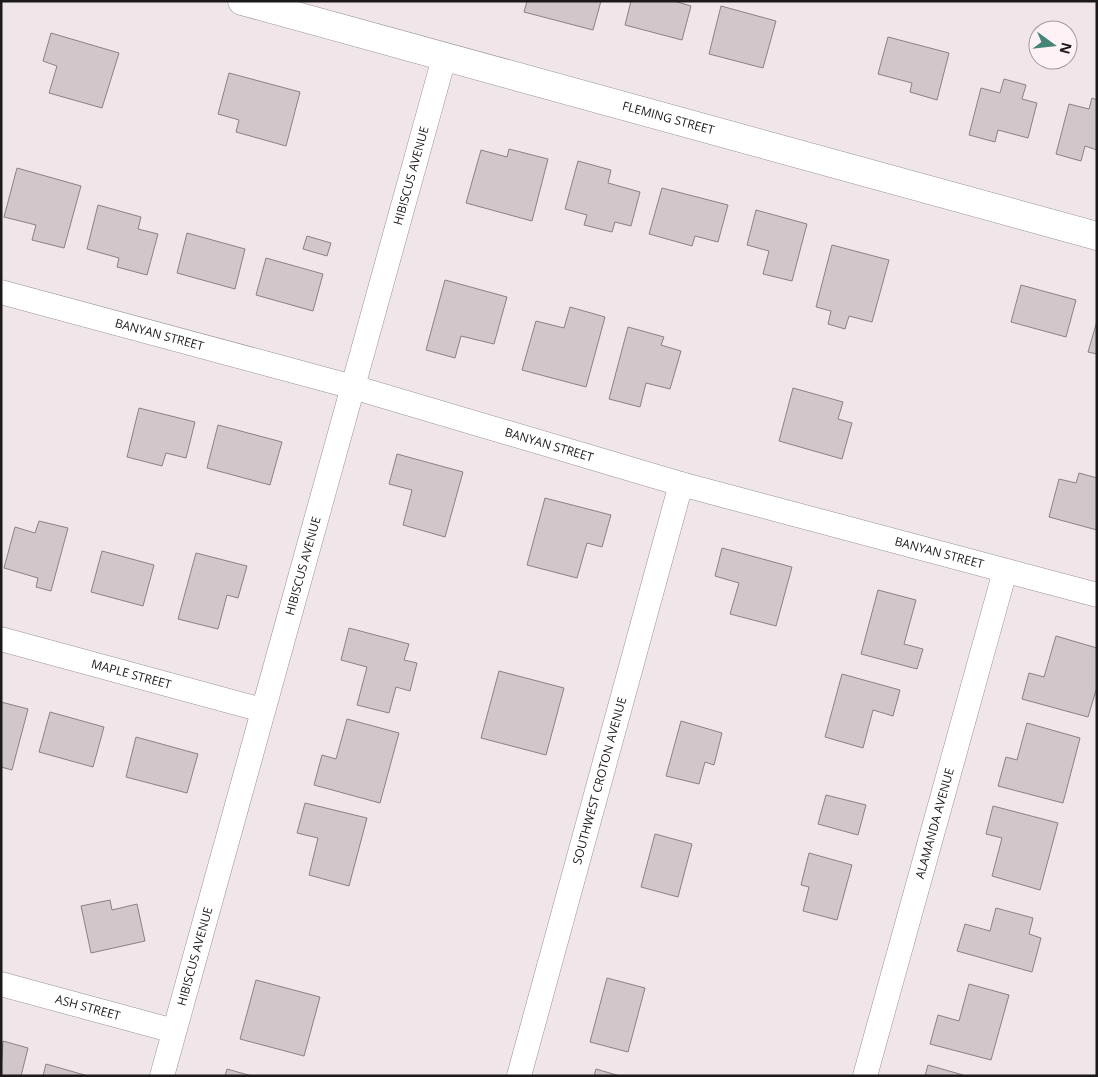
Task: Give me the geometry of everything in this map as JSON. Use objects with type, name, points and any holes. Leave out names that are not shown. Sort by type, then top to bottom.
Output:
[{"type":"street","name":"FLEMING STREET","points":[[242,1],[1097,236]]},
{"type":"street","name":"HIBISCUS AVENUE","points":[[162,1076],[444,58]]},
{"type":"street","name":"BANYAN STREET","points":[[1,292],[353,388],[681,484],[1097,595]]},
{"type":"street","name":"SOUTHWEST CROTON AVENUE","points":[[519,1076],[681,484]]},
{"type":"street","name":"ALAMANDA AVENUE","points":[[865,1076],[1004,571]]},
{"type":"street","name":"MAPLE STREET","points":[[1,638],[262,710]]},
{"type":"street","name":"ASH STREET","points":[[1,984],[174,1031]]},
{"type":"building","points":[[527,1],[601,1],[593,30],[524,12]]},
{"type":"building","points":[[631,1],[674,1],[691,6],[682,40],[625,25]]},
{"type":"building","points":[[721,6],[776,21],[763,68],[709,54]]},
{"type":"building","points":[[51,33],[119,53],[102,108],[49,93],[57,66],[43,61]]},
{"type":"building","points":[[888,37],[949,53],[937,100],[910,92],[912,83],[878,74]]},
{"type":"building","points":[[229,73],[300,92],[286,146],[236,132],[239,120],[218,114]]},
{"type":"building","points":[[1004,79],[1026,85],[1022,99],[1037,103],[1028,138],[998,130],[995,142],[969,135],[981,88],[1000,93]]},
{"type":"building","points":[[1092,98],[1097,100],[1097,150],[1085,146],[1081,161],[1056,154],[1069,104],[1089,109]]},
{"type":"building","points":[[509,149],[548,159],[532,221],[466,203],[481,150],[507,157]]},
{"type":"building","points":[[578,161],[611,170],[608,183],[640,192],[631,226],[615,222],[612,232],[584,225],[587,215],[565,209]]},
{"type":"building","points":[[17,168],[81,186],[64,248],[32,240],[36,225],[4,217]]},
{"type":"building","points":[[662,188],[728,205],[718,242],[695,236],[692,246],[649,234]]},
{"type":"building","points":[[98,205],[141,217],[138,229],[158,234],[147,275],[117,267],[119,258],[87,249]]},
{"type":"building","points":[[756,210],[807,224],[792,281],[763,274],[769,251],[747,245]]},
{"type":"building","points":[[187,233],[245,249],[235,289],[177,273]]},
{"type":"building","points":[[307,236],[331,243],[327,256],[303,249]]},
{"type":"building","points":[[832,245],[889,260],[872,322],[849,316],[845,329],[828,324],[831,311],[816,307]]},
{"type":"building","points":[[266,258],[323,274],[313,311],[256,295]]},
{"type":"building","points":[[445,280],[507,297],[494,344],[461,336],[455,358],[426,350]]},
{"type":"building","points":[[1021,285],[1076,300],[1066,337],[1011,322]]},
{"type":"building","points":[[570,307],[605,317],[586,387],[522,370],[536,321],[564,328]]},
{"type":"building","points":[[1097,321],[1097,354],[1088,352]]},
{"type":"building","points":[[628,327],[664,337],[661,345],[681,351],[670,389],[646,383],[640,407],[609,399]]},
{"type":"building","points":[[793,388],[843,402],[838,419],[852,423],[842,459],[779,441]]},
{"type":"building","points":[[139,408],[195,422],[186,458],[166,453],[162,466],[127,457]]},
{"type":"building","points":[[218,425],[282,442],[270,485],[207,468]]},
{"type":"building","points":[[397,454],[463,472],[445,537],[403,525],[412,490],[389,484]]},
{"type":"building","points":[[1079,473],[1097,478],[1097,530],[1049,517],[1059,479],[1076,483]]},
{"type":"building","points":[[545,498],[611,515],[602,547],[587,543],[577,578],[527,565]]},
{"type":"building","points":[[39,521],[68,528],[51,591],[36,587],[38,578],[4,568],[15,527],[35,533]]},
{"type":"building","points":[[722,548],[792,567],[776,626],[730,614],[739,583],[715,576]]},
{"type":"building","points":[[102,551],[154,565],[143,606],[91,592]]},
{"type":"building","points":[[196,553],[247,566],[238,598],[227,595],[218,629],[178,619]]},
{"type":"building","points":[[878,590],[916,600],[904,644],[923,649],[917,669],[861,654]]},
{"type":"building","points":[[349,628],[409,644],[404,660],[417,663],[410,691],[396,687],[389,713],[357,705],[367,667],[341,660]]},
{"type":"building","points":[[1056,636],[1097,648],[1097,687],[1088,717],[1022,699],[1029,673],[1044,677]]},
{"type":"building","points":[[499,671],[564,688],[546,755],[481,738]]},
{"type":"building","points":[[842,674],[900,690],[893,716],[873,710],[863,748],[825,737]]},
{"type":"building","points":[[1,702],[28,709],[12,770],[1,767]]},
{"type":"building","points":[[50,712],[104,727],[93,767],[39,752]]},
{"type":"building","points":[[347,719],[399,733],[380,803],[314,785],[322,755],[336,759]]},
{"type":"building","points":[[681,721],[722,733],[714,765],[705,762],[699,784],[666,776]]},
{"type":"building","points":[[1027,723],[1080,738],[1063,803],[998,786],[1006,757],[1017,760]]},
{"type":"building","points":[[136,737],[198,754],[187,793],[126,777]]},
{"type":"building","points":[[826,795],[866,805],[858,835],[818,824]]},
{"type":"building","points":[[305,803],[367,818],[349,886],[309,875],[318,838],[297,833]]},
{"type":"building","points":[[993,806],[1058,823],[1040,890],[992,876],[1002,838],[986,834]]},
{"type":"building","points":[[655,834],[692,844],[678,897],[641,887]]},
{"type":"building","points":[[809,853],[852,865],[837,920],[803,911],[809,887],[801,885]]},
{"type":"building","points":[[110,900],[112,910],[137,904],[145,941],[91,953],[81,906]]},
{"type":"building","points":[[996,908],[1033,918],[1029,934],[1041,938],[1032,972],[957,951],[965,924],[990,931]]},
{"type":"building","points":[[607,978],[645,988],[628,1052],[590,1042]]},
{"type":"building","points":[[256,980],[320,997],[304,1056],[240,1039]]},
{"type":"building","points":[[969,984],[1009,995],[991,1060],[930,1044],[938,1015],[959,1021]]},
{"type":"building","points":[[3,1041],[28,1048],[21,1076],[1,1076]]},
{"type":"building","points":[[46,1064],[88,1076],[43,1076]]},
{"type":"building","points":[[928,1065],[963,1075],[963,1076],[925,1076]]},
{"type":"building","points":[[227,1069],[252,1076],[225,1076]]},
{"type":"building","points":[[596,1069],[620,1076],[594,1076]]}]
